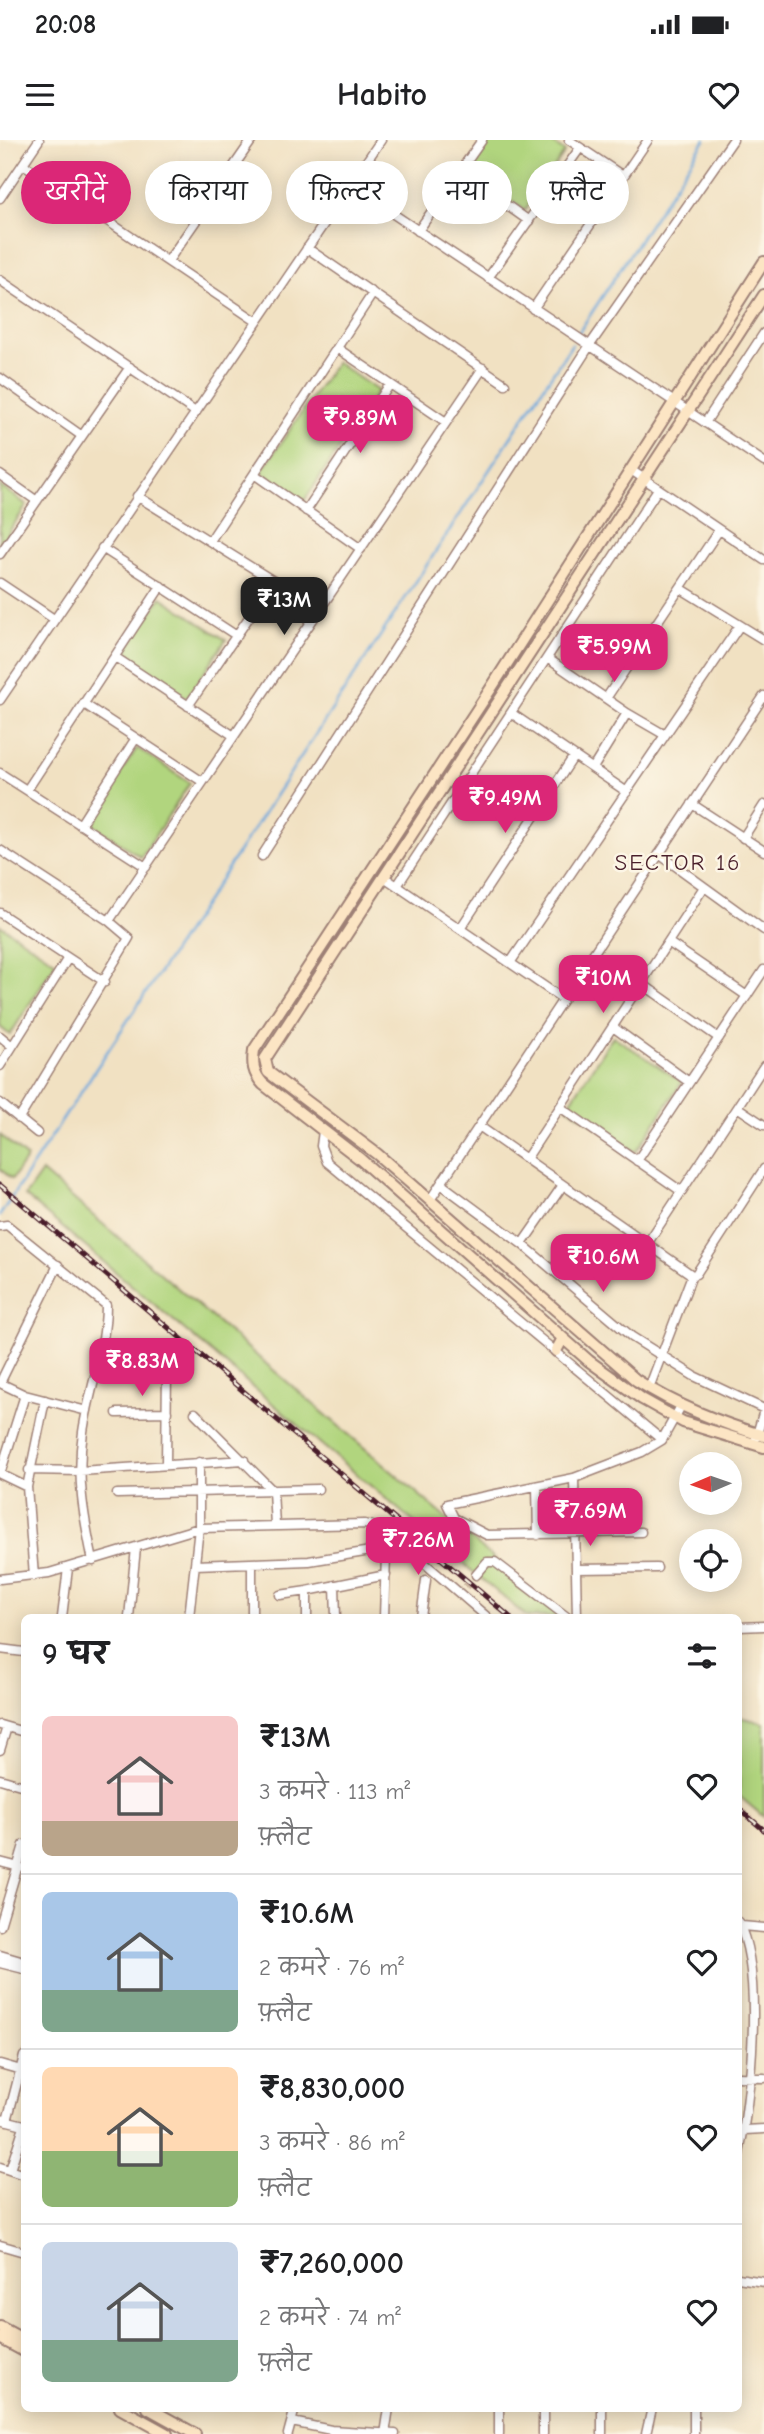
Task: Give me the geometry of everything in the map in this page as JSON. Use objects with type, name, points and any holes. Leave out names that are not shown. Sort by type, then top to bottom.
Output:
[{"type":"street","points":[[25,161],[39,140]]},
{"type":"street","points":[[168,261],[252,140]]},
{"type":"street","points":[[366,161],[380,140]]},
{"type":"street","points":[[468,161],[482,140]]},
{"type":"street","points":[[569,140],[600,161]]},
{"type":"street","points":[[629,167],[648,140]]},
{"type":"street","points":[[262,856],[590,345],[733,140]]},
{"type":"street","points":[[571,161],[580,148]]},
{"type":"street","points":[[0,198],[21,167]]},
{"type":"street","points":[[113,224],[256,321]]},
{"type":"street","points":[[0,700],[323,224]]},
{"type":"street","points":[[408,224],[764,462]]},
{"type":"street","points":[[418,231],[423,224]]},
{"type":"street","points":[[488,278],[527,224]]},
{"type":"street","points":[[533,309],[591,224]]},
{"type":"street","points":[[307,248],[505,384]]},
{"type":"street","points":[[760,1440],[676,1417],[642,1399],[563,1338],[360,1159],[263,1084],[253,1069],[254,1050],[764,262]]},
{"type":"street","points":[[0,280],[194,411]]},
{"type":"street","points":[[210,541],[373,293]]},
{"type":"street","points":[[760,1440],[681,1406],[649,1388],[377,1154],[268,1072],[265,1066],[269,1050],[764,295]]},
{"type":"street","points":[[705,423],[764,333]]},
{"type":"street","points":[[337,348],[446,422]]},
{"type":"street","points":[[0,554],[130,368]]},
{"type":"street","points":[[109,921],[483,368]]},
{"type":"street","points":[[0,379],[82,436]]},
{"type":"street","points":[[306,511],[390,384]]},
{"type":"street","points":[[631,470],[764,560]]},
{"type":"street","points":[[254,474],[361,548]]},
{"type":"street","points":[[0,475],[37,501]]},
{"type":"street","points":[[397,886],[659,489]]},
{"type":"street","points":[[137,496],[320,610]]},
{"type":"street","points":[[607,697],[719,530]]},
{"type":"street","points":[[102,548],[237,636]]},
{"type":"street","points":[[188,706],[274,581]]},
{"type":"street","points":[[0,583],[54,619]]},
{"type":"street","points":[[27,790],[161,586]]},
{"type":"street","points":[[680,588],[764,640]]},
{"type":"street","points":[[510,963],[740,625]]},
{"type":"street","points":[[115,657],[234,736]]},
{"type":"street","points":[[547,658],[627,713],[665,735]]},
{"type":"street","points":[[0,680],[9,686]]},
{"type":"street","points":[[430,1200],[764,696]]},
{"type":"street","points":[[84,704],[203,782]]},
{"type":"street","points":[[511,713],[627,792]]},
{"type":"street","points":[[593,768],[627,713]]},
{"type":"street","points":[[80,825],[136,738]]},
{"type":"street","points":[[460,929],[574,756]]},
{"type":"street","points":[[0,773],[146,867]]},
{"type":"street","points":[[692,804],[764,851]]},
{"type":"street","points":[[743,838],[764,805]]},
{"type":"street","points":[[0,850],[109,921],[129,938],[105,982],[19,1119]]},
{"type":"street","points":[[659,854],[764,930]]},
{"type":"street","points":[[384,877],[563,999]]},
{"type":"street","points":[[526,1159],[704,887]]},
{"type":"street","points":[[0,913],[105,982]]},
{"type":"street","points":[[668,942],[747,996]]},
{"type":"street","points":[[0,1066],[68,958]]},
{"type":"street","points":[[637,1161],[764,970]]},
{"type":"street","points":[[641,983],[719,1038]]},
{"type":"street","points":[[613,1027],[690,1082]]},
{"type":"street","points":[[0,1036],[12,1046]]},
{"type":"street","points":[[253,1069],[265,1066]]},
{"type":"street","points":[[647,1244],[737,1107],[761,1078],[764,1066]]},
{"type":"street","points":[[0,1102],[37,1133]]},
{"type":"street","points":[[560,1107],[681,1191]]},
{"type":"street","points":[[737,1107],[764,1125]]},
{"type":"street","points":[[479,1126],[692,1275]]},
{"type":"street","points":[[323,1131],[321,1146],[327,1162],[662,1440]]},
{"type":"street","points":[[649,1388],[692,1275],[696,1274],[764,1169]]},
{"type":"street","points":[[441,1184],[522,1244],[632,1337],[694,1376],[764,1409],[760,1440]]},
{"type":"street","points":[[522,1244],[563,1185]]},
{"type":"street","points":[[0,1226],[7,1226],[106,1305],[87,1411],[80,1471],[82,1507],[93,1561]]},
{"type":"street","points":[[58,1265],[0,1383],[25,1395],[87,1411]]},
{"type":"street","points":[[556,1351],[563,1338]]},
{"type":"street","points":[[100,1350],[167,1369],[166,1464]]},
{"type":"street","points":[[25,1395],[0,1474],[27,1487]]},
{"type":"street","points":[[34,1576],[27,1487],[45,1400]]},
{"type":"street","points":[[642,1532],[495,1536],[477,1532],[454,1518],[447,1504],[575,1478],[662,1440],[681,1406]]},
{"type":"street","points":[[117,1413],[167,1412]]},
{"type":"street","points":[[195,1413],[273,1491],[275,1525]]},
{"type":"street","points":[[29,1470],[80,1471],[244,1460]]},
{"type":"street","points":[[189,1614],[199,1528],[198,1462]]},
{"type":"street","points":[[575,1478],[578,1614]]},
{"type":"street","points":[[537,1486],[538,1535]]},
{"type":"street","points":[[117,1494],[318,1489]]},
{"type":"street","points":[[0,1579],[34,1576],[68,1568],[199,1528],[375,1525],[385,1529],[463,1591],[484,1614]]},
{"type":"street","points":[[129,1614],[136,1548]]},
{"type":"street","points":[[195,1565],[309,1561],[383,1549],[386,1555],[384,1614]]},
{"type":"street","points":[[476,1576],[487,1562],[495,1562],[563,1614]]},
{"type":"street","points":[[252,1614],[253,1563]]},
{"type":"street","points":[[62,1614],[68,1568]]},
{"type":"street","points":[[576,1569],[657,1568]]},
{"type":"street","points":[[280,1595],[386,1575]]},
{"type":"street","points":[[421,1614],[426,1580]]},
{"type":"street","points":[[335,1586],[336,1614]]},
{"type":"street","points":[[307,1591],[307,1614]]},
{"type":"street","points":[[742,1628],[764,1626]]},
{"type":"street","points":[[0,1649],[21,1652]]},
{"type":"street","points":[[0,1750],[4,1726],[21,1731]]},
{"type":"street","points":[[0,1779],[21,1785]]},
{"type":"street","points":[[0,1926],[21,1860]]},
{"type":"street","points":[[0,1863],[19,1867]]},
{"type":"street","points":[[742,1924],[764,1928]]},
{"type":"street","points":[[742,1927],[755,1944],[760,1991],[753,2078],[742,2136],[764,2129]]},
{"type":"street","points":[[0,1955],[21,1961]]},
{"type":"street","points":[[0,1963],[21,1968]]},
{"type":"street","points":[[0,2064],[21,2070],[4,2120],[21,2125]]},
{"type":"street","points":[[742,2077],[764,2078]]},
{"type":"street","points":[[21,2132],[3,2169],[21,2174]]},
{"type":"street","points":[[0,2245],[21,2251]]},
{"type":"street","points":[[742,2278],[764,2281]]},
{"type":"street","points":[[0,2327],[21,2338]]},
{"type":"street","points":[[0,2338],[21,2349]]},
{"type":"street","points":[[128,2412],[164,2433],[170,2420]]},
{"type":"street","points":[[155,2412],[195,2434]]},
{"type":"street","points":[[288,2434],[294,2412]]},
{"type":"street","points":[[385,2434],[388,2412]]},
{"type":"street","points":[[499,2412],[499,2434]]},
{"type":"street","points":[[543,2412],[543,2434]]},
{"type":"street","points":[[602,2412],[602,2434]]},
{"type":"street","points":[[646,2434],[651,2412]]},
{"type":"street","points":[[694,2412],[694,2434]]},
{"type":"street","points":[[292,2422],[331,2430],[395,2434]]},
{"type":"green space","points":[[491,140],[549,140],[565,152],[559,161],[526,161],[525,210],[512,201],[512,161],[476,161]]},
{"type":"green space","points":[[336,362],[378,391],[304,501],[261,472]]},
{"type":"green space","points":[[0,486],[27,505],[0,545]]},
{"type":"green space","points":[[161,597],[226,640],[187,698],[123,655]]},
{"type":"green space","points":[[137,748],[190,783],[141,857],[89,822]]},
{"type":"green space","points":[[0,925],[56,962],[10,1035],[0,1027]]},
{"type":"green space","points":[[613,1036],[682,1082],[636,1152],[567,1107]]},
{"type":"green space","points":[[0,1135],[27,1158],[12,1179],[0,1169]]},
{"type":"green space","points":[[42,1172],[558,1614],[523,1614],[25,1196]]},
{"type":"green space","points":[[742,1718],[764,1723],[764,1817],[742,1799]]},
{"type":"waterway","points":[[579,332],[705,140]]},
{"type":"waterway","points":[[0,1215],[572,344]]},
{"type":"tunnel","points":[[466,1587],[476,1575]]},
{"type":"railway","points":[[0,1185],[506,1614]]},
{"type":"railway","points":[[742,1811],[764,1830]]},
{"type":"district","name":"SECTOR 16","points":[[678,862]]}]
